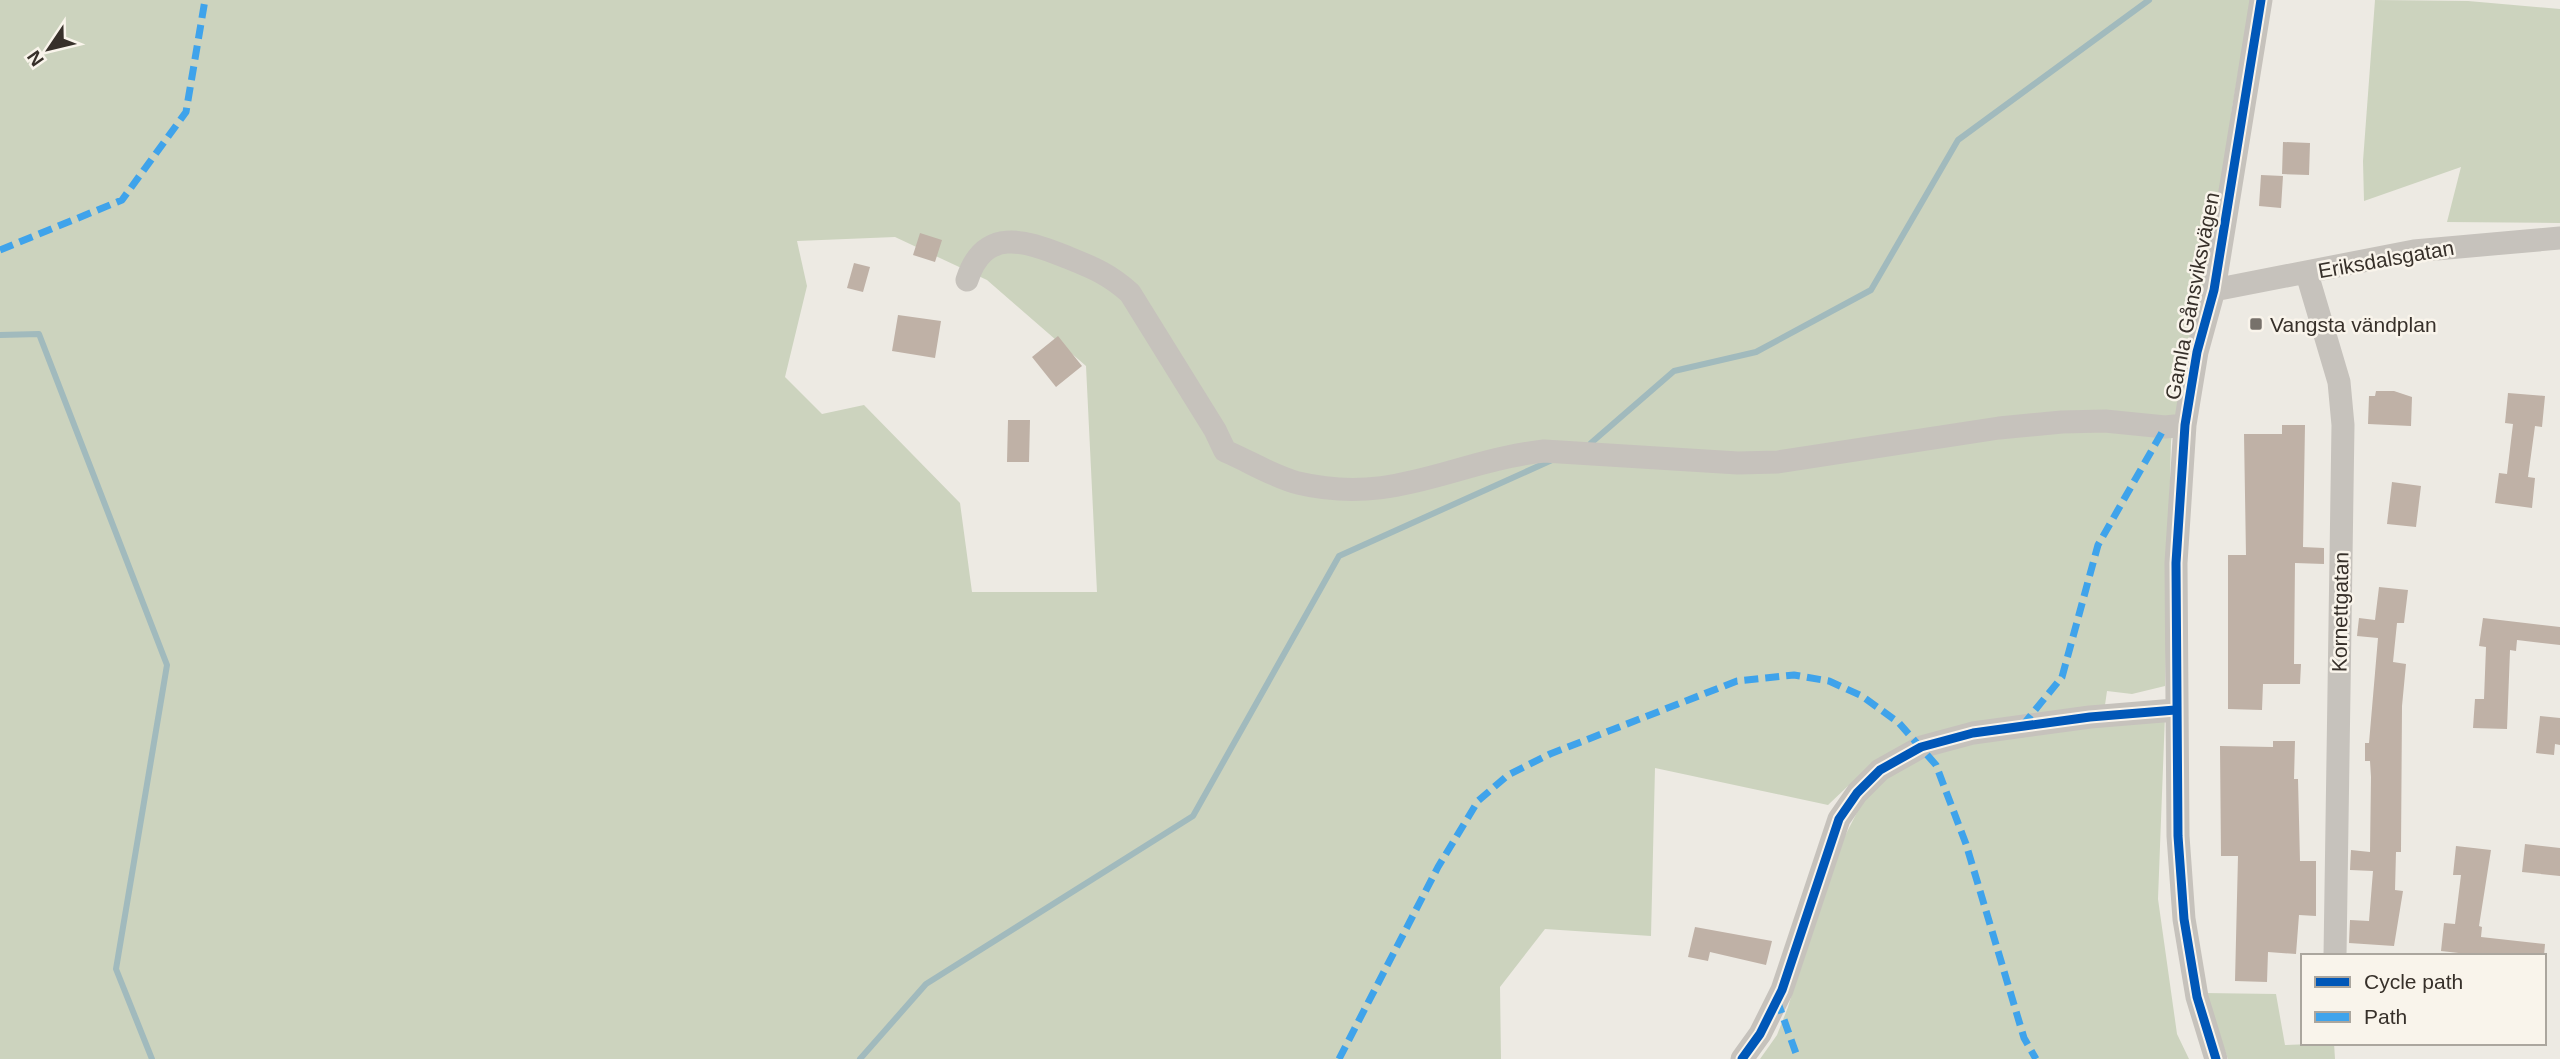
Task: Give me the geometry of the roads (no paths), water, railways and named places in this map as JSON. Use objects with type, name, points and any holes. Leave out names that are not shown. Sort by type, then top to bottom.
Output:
[{"type":"street","name":"Gamla Gånsviksvägen","points":[[2216,1059],[2197,997],[2184,919],[2178,836],[2175,710],[2176,563],[2185,425],[2197,352],[2214,290],[2261,0]]},
{"type":"street","name":"Eriksdalsgatan","points":[[2214,290],[2414,251],[2560,238]]},
{"type":"street","points":[[967,279],[974,260],[1003,240],[1027,241],[1110,275],[1129,293],[1215,430],[1224,451],[1295,482],[1332,489],[1371,491],[1418,482],[1515,454],[1544,451],[1778,463],[1999,428],[2062,422],[2105,421],[2165,427],[2185,425]]},
{"type":"street","name":"Kornettgatan","points":[[2307,274],[2339,382],[2343,425],[2335,954]]},
{"type":"street","points":[[1742,1059],[1760,1034],[1782,990],[1839,819],[1857,793],[1880,770],[1904,754],[1936,741],[1973,733],[2090,716],[2175,710]]},
{"type":"waterway","points":[[1591,443],[1674,371],[1756,352],[1871,290],[1958,140],[2149,0]]},
{"type":"waterway","points":[[0,335],[39,334],[167,665],[116,969],[152,1059]]},
{"type":"waterway","points":[[860,1059],[926,984],[1193,816],[1339,556],[1552,460]]},
{"type":"place","name":"Vangsta vändplan","points":[[2256,324]]}]
